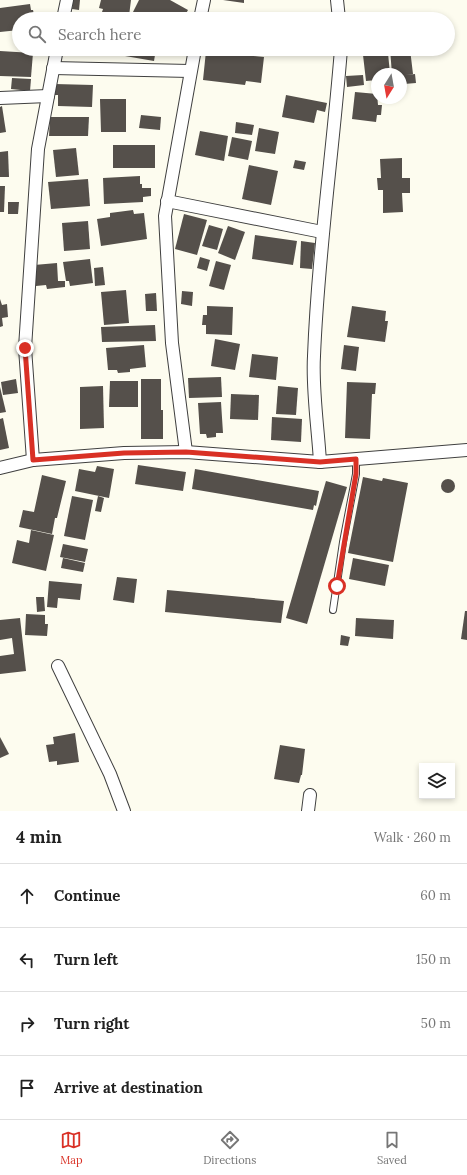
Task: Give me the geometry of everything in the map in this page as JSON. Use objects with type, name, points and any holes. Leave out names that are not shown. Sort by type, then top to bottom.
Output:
[{"type":"street","points":[[64,12],[67,0]]},
{"type":"street","points":[[201,12],[204,0]]},
{"type":"street","points":[[337,0],[338,12]]},
{"type":"street","points":[[33,460],[25,348],[38,149],[56,56]]},
{"type":"street","points":[[186,452],[172,343],[165,216],[193,56]]},
{"type":"street","points":[[320,462],[314,358],[322,232],[335,126],[340,56]]},
{"type":"street","points":[[53,68],[190,71]]},
{"type":"street","points":[[0,98],[48,96]]},
{"type":"street","points":[[167,201],[322,232]]},
{"type":"street","points":[[0,468],[33,460],[124,453],[186,452],[320,462],[467,450]]},
{"type":"street","points":[[58,666],[110,774],[124,811]]},
{"type":"street","points":[[308,811],[310,795]]},
{"type":"lane","points":[[333,610],[343,542],[356,474],[356,459]]},
{"type":"building","points":[[73,0],[80,0],[79,10],[72,9]]},
{"type":"building","points":[[101,0],[131,0],[130,12],[102,12],[103,9],[99,8]]},
{"type":"building","points":[[139,0],[170,0],[188,10],[187,12],[133,12]]},
{"type":"building","points":[[223,0],[244,0],[244,3]]},
{"type":"building","points":[[30,4],[31,10],[33,10],[33,12],[12,12],[12,31],[0,32],[0,8]]},
{"type":"building","points":[[0,51],[12,52],[12,56],[33,56],[31,77],[0,76]]},
{"type":"building","points":[[125,56],[155,56],[154,61]]},
{"type":"building","points":[[205,56],[264,57],[261,83],[246,81],[245,85],[203,80]]},
{"type":"building","points":[[363,56],[388,56],[389,68],[371,68],[371,81],[366,81]]},
{"type":"building","points":[[391,56],[411,56],[413,74],[407,75],[407,68],[392,68]]},
{"type":"building","points":[[415,74],[416,83],[407,84],[407,75]]},
{"type":"building","points":[[363,75],[364,85],[347,87],[346,76]]},
{"type":"building","points":[[12,78],[31,79],[30,91],[11,89]]},
{"type":"building","points":[[55,84],[93,85],[92,107],[58,106],[58,95],[54,95]]},
{"type":"building","points":[[355,92],[371,93],[371,104],[382,105],[381,115],[377,115],[376,122],[352,119]]},
{"type":"building","points":[[286,95],[327,103],[325,112],[317,110],[314,123],[282,117]]},
{"type":"building","points":[[100,99],[126,99],[126,132],[101,132]]},
{"type":"building","points":[[2,106],[6,132],[0,133],[0,107]]},
{"type":"building","points":[[141,115],[161,117],[160,130],[139,128]]},
{"type":"building","points":[[50,117],[89,117],[88,136],[49,136]]},
{"type":"building","points":[[236,122],[254,125],[252,135],[235,133]]},
{"type":"building","points":[[259,128],[279,132],[275,154],[255,151]]},
{"type":"building","points":[[200,131],[228,136],[224,161],[195,155]]},
{"type":"building","points":[[232,137],[252,141],[248,160],[228,156]]},
{"type":"building","points":[[113,145],[155,145],[155,168],[113,168]]},
{"type":"building","points":[[76,148],[79,175],[56,177],[53,150]]},
{"type":"building","points":[[8,151],[9,177],[0,177],[0,152]]},
{"type":"building","points":[[402,158],[402,178],[410,178],[410,193],[402,193],[403,212],[383,213],[383,190],[378,190],[377,178],[381,178],[380,159]]},
{"type":"building","points":[[295,160],[306,162],[304,170],[293,168]]},
{"type":"building","points":[[249,165],[278,171],[271,205],[242,199]]},
{"type":"building","points":[[140,176],[140,184],[142,184],[142,188],[151,188],[151,196],[143,197],[143,202],[104,204],[103,178]]},
{"type":"building","points":[[88,179],[90,206],[51,209],[48,182]]},
{"type":"building","points":[[0,186],[5,186],[4,212],[0,212]]},
{"type":"building","points":[[8,202],[19,202],[18,214],[8,214]]},
{"type":"building","points":[[133,210],[134,214],[144,213],[147,239],[101,246],[97,219],[110,217],[110,213]]},
{"type":"building","points":[[184,214],[207,220],[197,255],[175,249]]},
{"type":"building","points":[[88,221],[90,249],[64,251],[62,223]]},
{"type":"building","points":[[209,225],[223,229],[217,250],[202,246]]},
{"type":"building","points":[[228,226],[245,232],[235,260],[218,253]]},
{"type":"building","points":[[255,235],[297,241],[293,265],[252,259]]},
{"type":"building","points":[[301,241],[315,243],[312,269],[300,268]]},
{"type":"building","points":[[200,257],[210,260],[207,271],[197,268]]},
{"type":"building","points":[[90,259],[93,283],[70,286],[69,281],[66,281],[63,262]]},
{"type":"building","points":[[216,261],[231,265],[224,290],[209,286]]},
{"type":"building","points":[[57,263],[58,281],[65,281],[65,287],[47,289],[46,285],[36,286],[34,265]]},
{"type":"building","points":[[103,267],[105,285],[95,286],[94,268]]},
{"type":"building","points":[[126,290],[129,323],[104,325],[101,292]]},
{"type":"building","points":[[182,291],[193,292],[192,306],[181,304]]},
{"type":"building","points":[[156,293],[157,311],[146,311],[145,294]]},
{"type":"building","points":[[0,299],[2,305],[7,304],[8,317],[2,318],[3,326],[0,327]]},
{"type":"building","points":[[207,306],[233,307],[232,335],[206,334],[206,325],[202,325],[203,315],[207,315]]},
{"type":"building","points":[[352,306],[386,311],[385,321],[388,321],[385,342],[347,337]]},
{"type":"building","points":[[155,325],[156,341],[102,342],[101,327]]},
{"type":"building","points":[[215,339],[240,344],[235,370],[211,366]]},
{"type":"building","points":[[144,345],[146,367],[130,369],[130,372],[118,373],[117,370],[108,370],[106,348]]},
{"type":"building","points":[[344,345],[359,347],[356,371],[341,369]]},
{"type":"building","points":[[252,354],[278,357],[276,380],[249,377]]},
{"type":"building","points":[[221,377],[222,397],[189,398],[188,378]]},
{"type":"building","points":[[16,379],[18,393],[3,395],[1,382]]},
{"type":"building","points":[[141,379],[161,379],[163,439],[141,439]]},
{"type":"building","points":[[110,381],[138,381],[138,407],[109,407]]},
{"type":"building","points":[[347,382],[376,383],[375,394],[372,394],[370,439],[345,438]]},
{"type":"building","points":[[103,386],[104,428],[80,429],[80,387]]},
{"type":"building","points":[[278,386],[298,388],[296,415],[276,414]]},
{"type":"building","points":[[0,387],[6,412],[0,413]]},
{"type":"building","points":[[231,394],[259,395],[258,420],[230,419]]},
{"type":"building","points":[[221,402],[223,433],[216,433],[216,437],[207,438],[206,434],[200,434],[198,403]]},
{"type":"building","points":[[272,417],[302,419],[301,442],[271,440]]},
{"type":"building","points":[[3,418],[9,448],[0,450],[0,419]]},
{"type":"building","points":[[138,465],[186,472],[183,491],[135,484]]},
{"type":"building","points":[[97,466],[114,469],[109,498],[75,491],[79,469],[95,472]]},
{"type":"building","points":[[195,469],[319,491],[316,506],[314,505],[313,510],[192,489]]},
{"type":"building","points":[[42,475],[66,481],[52,534],[19,527],[23,510],[34,512]]},
{"type":"building","points":[[363,477],[382,481],[383,478],[408,483],[393,562],[348,553]]},
{"type":"building","points":[[448,479],[453,481],[455,486],[453,491],[448,493],[443,491],[441,486],[443,481]]},
{"type":"building","points":[[326,481],[347,487],[307,624],[286,618]]},
{"type":"building","points":[[72,496],[93,500],[85,540],[64,536]]},
{"type":"building","points":[[98,496],[104,498],[101,512],[95,511]]},
{"type":"building","points":[[31,530],[54,535],[46,571],[12,563],[17,540],[29,543]]},
{"type":"building","points":[[63,544],[88,549],[85,562],[60,557]]},
{"type":"building","points":[[63,558],[85,563],[83,572],[61,568]]},
{"type":"building","points":[[353,558],[389,565],[385,586],[349,579]]},
{"type":"building","points":[[117,577],[137,579],[134,603],[113,600]]},
{"type":"building","points":[[49,581],[82,584],[80,600],[58,598],[57,608],[47,607]]},
{"type":"building","points":[[167,590],[284,601],[281,623],[165,612]]},
{"type":"building","points":[[36,597],[44,597],[45,611],[37,612]]},
{"type":"building","points":[[465,611],[467,611],[467,640],[461,639]]},
{"type":"building","points":[[26,614],[45,615],[45,624],[48,624],[47,636],[25,635]]},
{"type":"building","points":[[20,618],[26,671],[0,674],[0,656],[14,654],[12,638],[0,640],[0,620]]},
{"type":"building","points":[[356,618],[394,620],[393,639],[355,636]]},
{"type":"building","points":[[341,635],[350,637],[348,646],[340,645]]},
{"type":"building","points":[[75,733],[79,762],[57,765],[57,761],[49,762],[46,745],[54,744],[53,737]]},
{"type":"building","points":[[0,737],[9,754],[0,758]]},
{"type":"building","points":[[280,745],[305,749],[302,775],[299,783],[274,779]]},
{"type":"route","points":[[25,348],[33,460],[124,453],[186,452],[320,462],[356,459],[356,474],[343,542],[337,586]]}]
